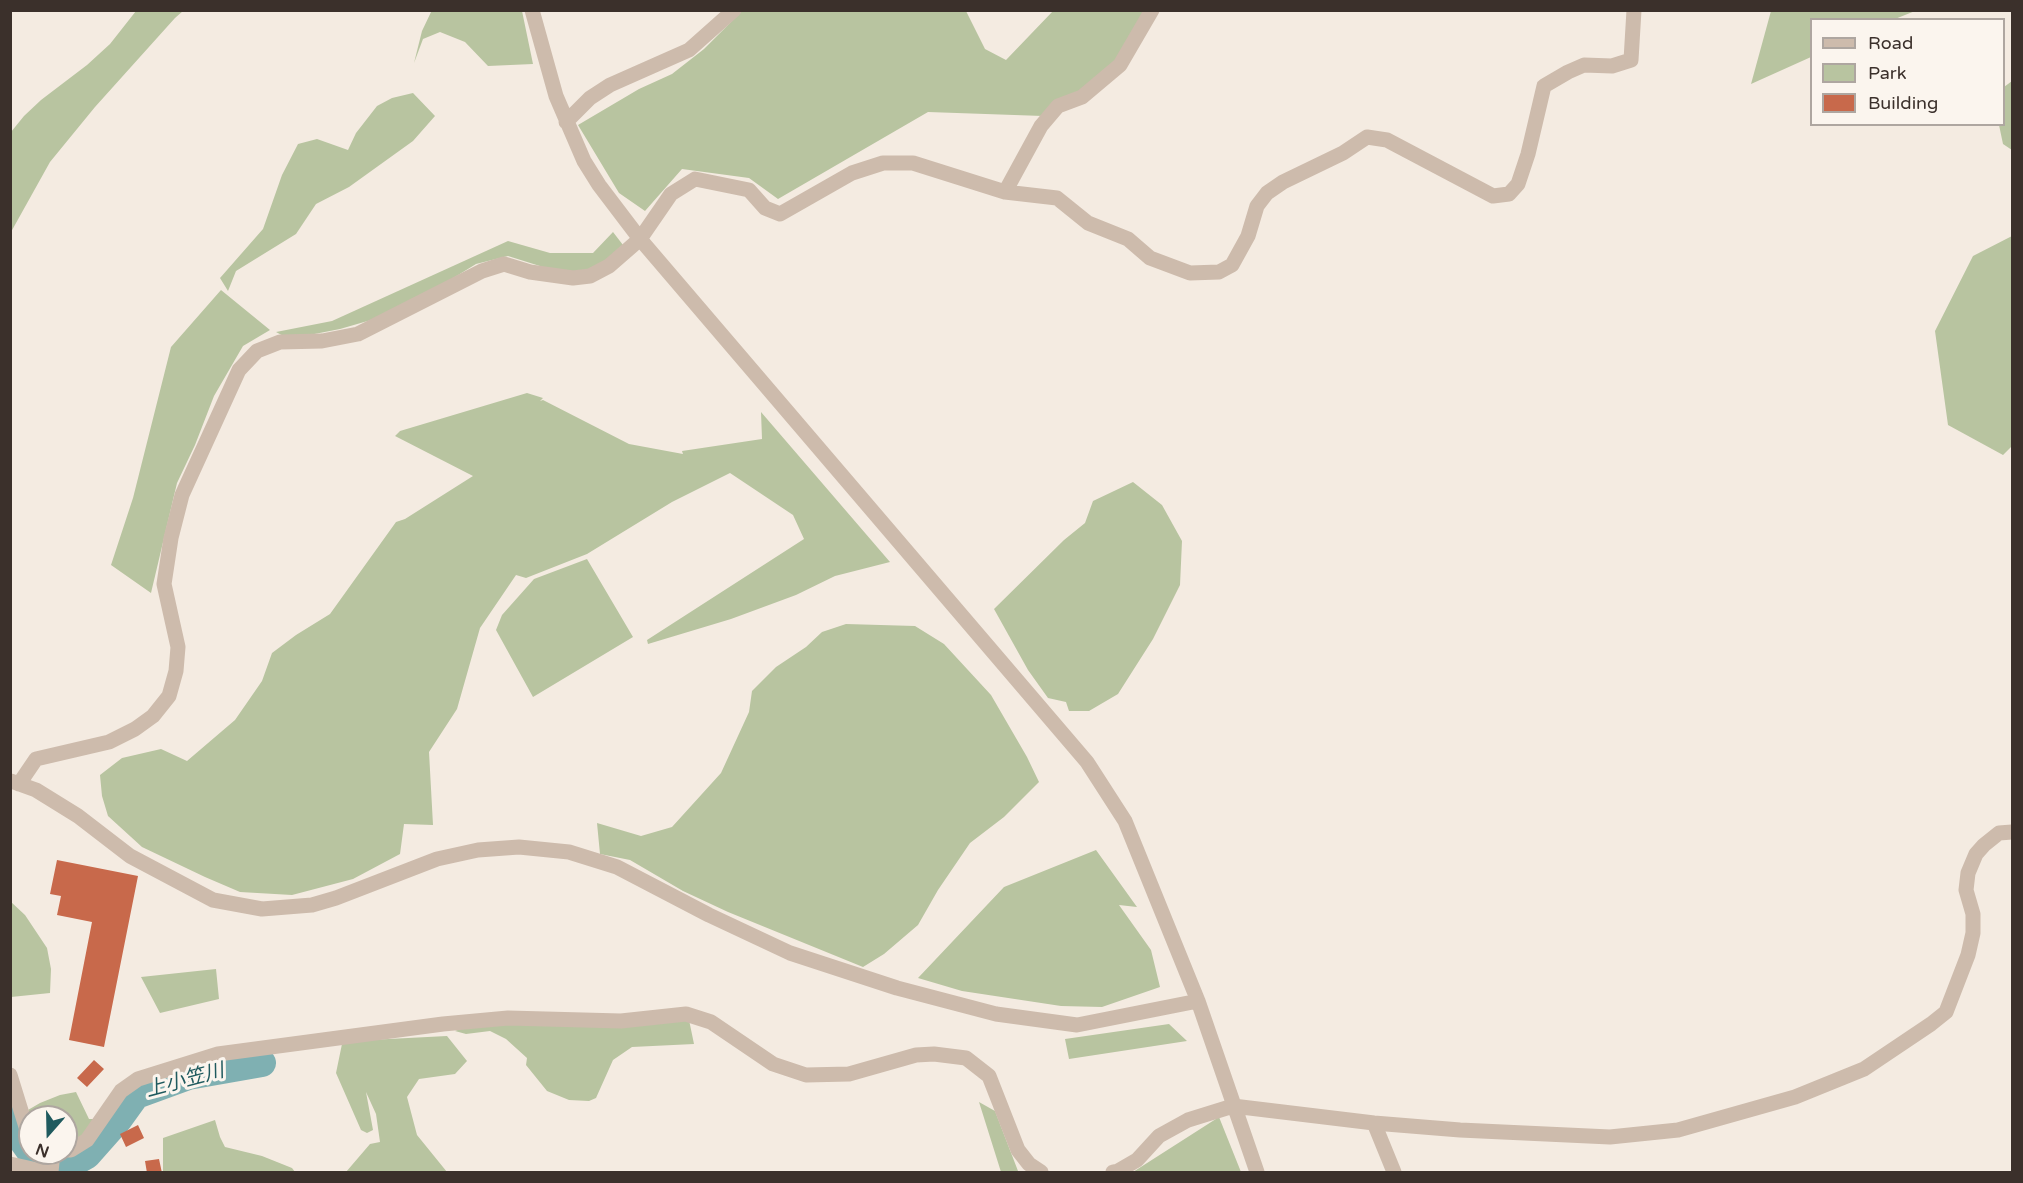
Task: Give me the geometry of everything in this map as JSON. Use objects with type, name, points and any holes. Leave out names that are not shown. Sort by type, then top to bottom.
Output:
[{"type":"street","points":[[532,10],[543,54],[566,122],[584,161],[599,185],[640,239],[1087,762],[1125,821],[1198,1001],[1257,1173]]},
{"type":"street","points":[[566,122],[590,98],[610,85],[689,51],[734,10]]},
{"type":"street","points":[[1005,192],[1041,126],[1058,106],[1082,97],[1120,64],[1152,10]]},
{"type":"street","points":[[1198,1001],[1077,1025],[996,1014],[897,988],[790,953],[709,915],[617,867],[569,852],[519,847],[478,850],[437,859],[312,905],[262,909],[223,902],[213,900],[130,856],[78,816],[36,790],[15,782],[36,759],[109,742],[135,729],[153,716],[170,696],[176,671],[178,647],[164,584],[171,538],[182,495],[238,370],[257,351],[280,342],[322,341],[358,334],[482,270],[504,264],[530,272],[573,278],[590,276],[609,266],[640,239],[670,194],[695,179],[748,190],[765,208],[780,214],[852,173],[883,164],[913,163],[1005,192],[1057,198],[1088,223],[1128,239],[1150,258],[1190,273],[1219,272],[1232,265],[1248,236],[1257,206],[1267,193],[1283,182],[1343,153],[1367,137],[1387,140],[1492,196],[1509,194],[1518,184],[1528,154],[1544,86],[1584,65],[1612,66],[1631,60],[1634,10]]},
{"type":"street","points":[[1113,1173],[1137,1160],[1159,1136],[1178,1125],[1233,1106],[1374,1123],[1460,1130],[1610,1137],[1678,1130],[1795,1097],[1864,1069],[1946,1012],[1968,955],[1973,933],[1973,914],[1966,890],[1968,873],[1976,854],[1984,845],[1999,833],[2013,832]]},
{"type":"street","points":[[78,1146],[87,1140],[121,1091],[138,1079],[218,1054],[443,1024],[498,1019],[621,1021],[686,1014],[711,1022],[773,1064],[806,1075],[849,1074],[916,1055],[934,1054],[966,1058],[989,1076],[1018,1150],[1029,1164],[1041,1173]]},
{"type":"street","points":[[10,1075],[19,1105]]},
{"type":"street","points":[[1374,1123],[1394,1173]]},
{"type":"green space","points":[[432,10],[522,11],[533,64],[488,66],[465,42],[440,32],[423,39],[414,63],[422,31]]},
{"type":"green space","points":[[1771,10],[1915,11],[1898,18],[1810,18],[1810,57],[1751,84]]},
{"type":"green space","points":[[136,11],[183,11],[95,107],[50,162],[11,232],[11,132],[41,100],[87,65],[110,44]]},
{"type":"green space","points":[[742,11],[966,11],[985,49],[1006,60],[1053,11],[1154,11],[1120,65],[1043,116],[928,112],[778,199],[749,178],[682,169],[645,211],[619,193],[578,125],[639,89],[672,74],[704,49]]},
{"type":"green space","points":[[2012,81],[2012,150],[2003,144],[1999,126],[2005,126],[2005,86]]},
{"type":"green space","points":[[413,93],[435,116],[413,141],[349,187],[316,204],[296,234],[236,271],[228,291],[220,278],[263,229],[282,175],[298,144],[317,139],[348,150],[356,133],[377,106],[392,98]]},
{"type":"green space","points":[[613,232],[623,245],[604,263],[579,273],[543,267],[508,256],[476,264],[442,285],[371,320],[289,339],[276,332],[332,321],[508,241],[550,253],[593,253]]},
{"type":"green space","points":[[2012,236],[2012,446],[2003,455],[1948,425],[1935,331],[1973,256]]},
{"type":"green space","points":[[221,290],[270,330],[243,346],[214,396],[177,483],[151,593],[111,565],[133,498],[171,347]]},
{"type":"green space","points":[[527,393],[543,398],[540,401],[543,400],[629,444],[683,454],[682,451],[762,439],[761,412],[890,562],[835,576],[796,595],[731,619],[648,644],[647,640],[804,539],[793,515],[730,473],[672,502],[587,554],[526,578],[516,575],[480,628],[457,709],[429,752],[433,825],[404,824],[400,854],[353,879],[292,895],[240,892],[142,847],[108,816],[102,796],[100,775],[122,758],[161,749],[187,761],[235,720],[262,681],[272,653],[330,614],[396,522],[405,519],[473,476],[395,436],[400,431]]},
{"type":"green space","points":[[1133,482],[1162,505],[1182,541],[1180,585],[1153,639],[1118,694],[1089,711],[1069,711],[1066,702],[1048,698],[1028,670],[994,609],[1064,540],[1085,523],[1093,501]]},
{"type":"green space","points":[[587,559],[633,637],[533,697],[496,630],[502,615],[534,579]]},
{"type":"green space","points":[[846,624],[915,626],[944,644],[991,695],[1039,782],[1004,817],[970,843],[938,890],[918,925],[884,954],[863,967],[728,912],[683,891],[630,860],[600,854],[597,823],[641,836],[672,827],[721,773],[749,712],[752,691],[776,667],[806,647],[822,632]]},
{"type":"green space","points":[[1096,850],[1137,907],[1119,905],[1151,950],[1160,987],[1102,1007],[1061,1006],[962,991],[918,978],[1004,887]]},
{"type":"green space","points":[[10,901],[25,915],[47,948],[51,969],[50,993],[11,997]]},
{"type":"green space","points":[[216,969],[219,999],[160,1013],[141,977]]},
{"type":"green space","points":[[688,1015],[694,1044],[632,1047],[613,1060],[596,1098],[589,1101],[569,1100],[547,1091],[526,1065],[527,1058],[506,1039],[490,1031],[466,1034],[455,1031],[476,1023]]},
{"type":"green space","points":[[1169,1024],[1187,1041],[1069,1059],[1065,1039]]},
{"type":"green space","points":[[447,1036],[467,1061],[455,1074],[419,1079],[407,1097],[417,1135],[447,1172],[346,1172],[370,1144],[380,1142],[376,1114],[366,1092],[373,1130],[367,1133],[361,1130],[336,1073],[342,1044],[369,1040]]},
{"type":"green space","points":[[76,1092],[89,1119],[94,1119],[84,1139],[78,1141],[78,1105],[37,1105],[60,1095]]},
{"type":"green space","points":[[979,1102],[995,1111],[1018,1171],[1024,1172],[1001,1172]]},
{"type":"green space","points":[[1219,1117],[1241,1172],[1133,1172]]},
{"type":"green space","points":[[215,1120],[225,1147],[262,1156],[292,1168],[295,1172],[163,1172],[163,1138]]},
{"type":"building","points":[[57,860],[138,876],[104,1047],[69,1040],[92,922],[57,915],[61,896],[50,894]]},
{"type":"building","points":[[94,1060],[104,1069],[87,1087],[77,1078]]},
{"type":"building","points":[[138,1125],[144,1138],[126,1147],[120,1134]]},
{"type":"building","points":[[159,1159],[162,1173],[147,1173],[145,1161]]},
{"type":"waterway","name":"上小笠川","points":[[78,1160],[87,1155],[118,1120],[136,1095],[188,1076],[262,1063]]},
{"type":"waterway","name":"上小笠川","points":[[10,1118],[18,1134]]}]
